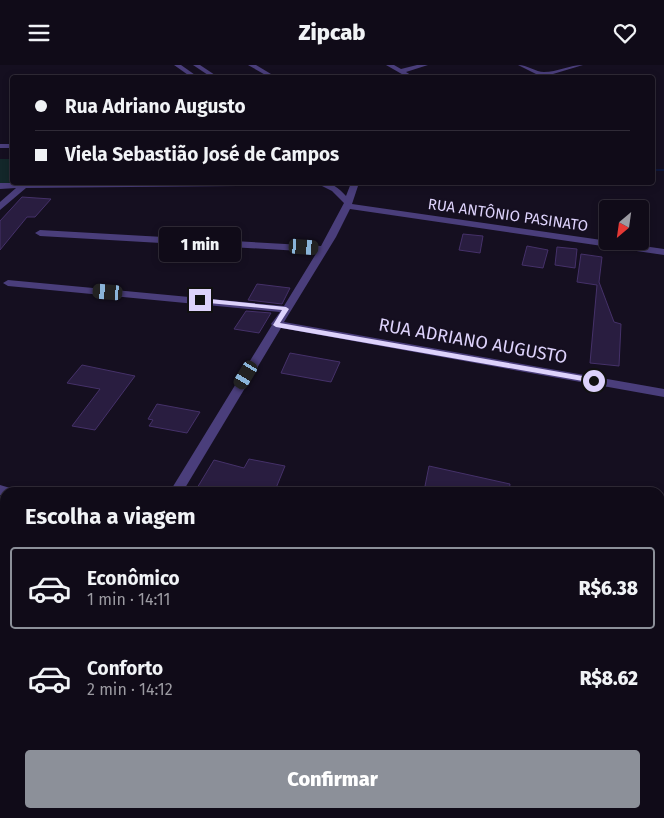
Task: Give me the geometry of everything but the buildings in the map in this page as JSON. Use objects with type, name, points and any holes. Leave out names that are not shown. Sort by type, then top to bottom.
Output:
[{"type":"street","points":[[177,65],[192,75]]},
{"type":"street","points":[[196,65],[212,75]]},
{"type":"street","points":[[251,65],[269,75]]},
{"type":"street","points":[[389,65],[408,75]]},
{"type":"street","points":[[402,71],[424,65]]},
{"type":"street","points":[[520,65],[542,75],[580,65]]},
{"type":"street","points":[[0,185],[185,185]]},
{"type":"street","points":[[325,185],[335,189],[348,204]]},
{"type":"street","points":[[179,487],[323,249],[348,204],[354,185]]},
{"type":"street","points":[[0,207],[24,186]]},
{"type":"street","name":"RUA ANTÔNIO PASINATO","points":[[348,204],[664,252]]},
{"type":"street","points":[[40,233],[323,249]]},
{"type":"street","points":[[8,283],[286,309]]},
{"type":"street","name":"RUA ADRIANO AUGUSTO","points":[[276,325],[664,393]]},
{"type":"green space","points":[[0,159],[10,159],[10,184],[0,184]]},
{"type":"waterway","points":[[655,170],[664,170]]},
{"type":"route","points":[[200,300],[286,309],[276,325],[594,381]]}]
